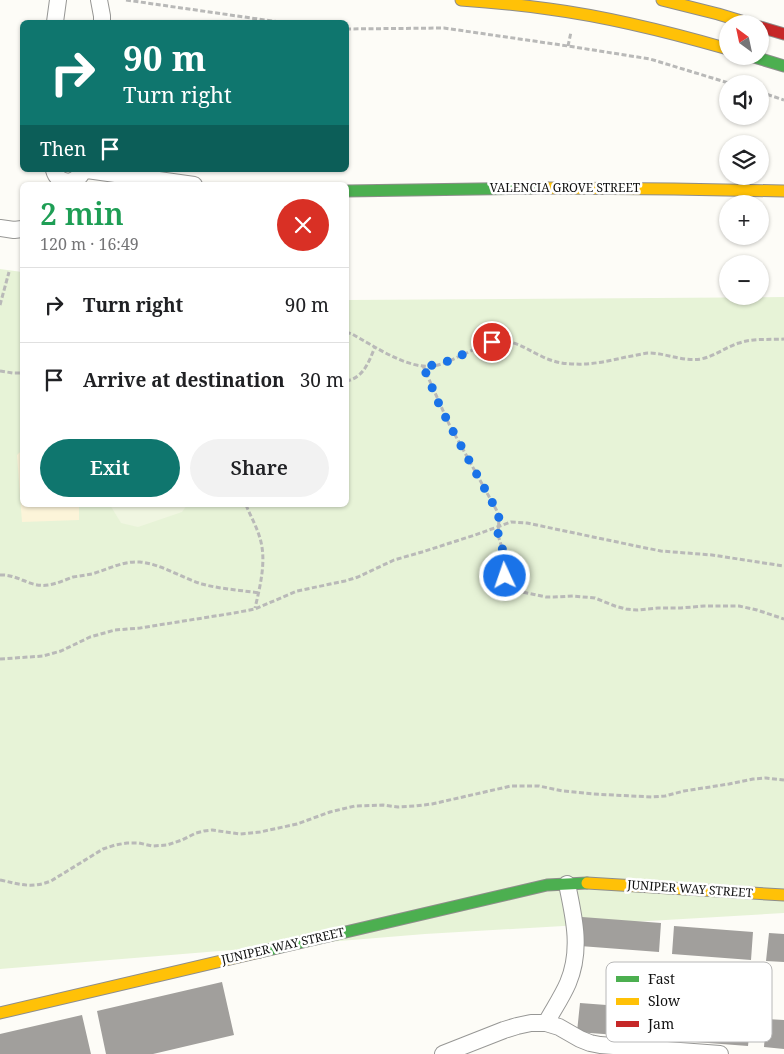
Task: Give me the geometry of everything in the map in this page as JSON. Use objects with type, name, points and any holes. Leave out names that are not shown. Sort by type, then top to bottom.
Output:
[{"type":"street","points":[[55,20],[60,0]]},
{"type":"street","points":[[60,0],[62,20]]},
{"type":"street","points":[[99,0],[102,20]]},
{"type":"street","points":[[461,0],[575,13],[660,31],[719,47]]},
{"type":"street","points":[[662,0],[721,15]]},
{"type":"street","points":[[702,0],[718,14]]},
{"type":"street","points":[[769,29],[784,34]]},
{"type":"street","points":[[769,61],[784,66]]},
{"type":"street","points":[[69,182],[74,181],[84,172]]},
{"type":"street","points":[[100,172],[172,182]]},
{"type":"street","name":"VALENCIA GROVE STREET","points":[[349,191],[600,188],[784,191]]},
{"type":"street","points":[[0,228],[20,229]]},
{"type":"street","points":[[546,1023],[568,982],[576,952],[575,921],[567,884]]},
{"type":"street","name":"JUNIPER WAY STREET","points":[[0,1013],[547,885],[605,884],[784,895]]},
{"type":"street","points":[[443,1054],[517,1026],[531,1023],[546,1023],[559,1027],[590,1043],[720,1054]]},
{"type":"path","points":[[126,0],[266,20]]},
{"type":"path","points":[[349,30],[444,28],[650,59],[719,80]]},
{"type":"path","points":[[769,95],[784,100]]},
{"type":"path","points":[[0,305],[9,272]]},
{"type":"path","points":[[349,333],[395,357],[423,366],[447,362],[483,345],[502,341],[520,345],[551,360],[575,364],[646,353],[664,354],[682,359],[702,359],[751,340],[784,339]]},
{"type":"path","points":[[349,380],[364,371],[375,347]]},
{"type":"path","points":[[423,366],[449,424],[497,511],[499,518],[498,535],[503,551],[505,576],[508,583],[514,589],[554,597],[584,596],[636,610],[739,606],[784,619]]},
{"type":"path","points":[[0,371],[20,373]]},
{"type":"path","points":[[247,507],[261,543],[263,556],[259,593],[255,609]]},
{"type":"path","points":[[0,659],[43,656],[61,651],[90,637],[115,630],[140,628],[255,609],[297,591],[358,577],[394,560],[511,522],[527,523],[644,548],[712,555],[784,566]]},
{"type":"path","points":[[0,574],[12,576],[36,586],[45,586],[92,574],[123,563],[135,562],[152,565],[203,584],[259,593]]},
{"type":"path","points":[[0,880],[22,886],[42,885],[103,849],[115,845],[139,843],[152,846],[167,846],[204,831],[212,830],[240,834],[260,832],[297,824],[342,808],[367,805],[398,807],[432,804],[512,786],[539,786],[593,794],[652,798],[753,779],[784,780]]},
{"type":"green space","points":[[0,269],[20,272],[20,507],[349,507],[349,300],[719,297],[719,305],[769,305],[769,297],[784,297],[784,913],[425,934],[0,969]]},
{"type":"green space","points":[[111,507],[186,507],[182,512],[138,527],[121,523]]},
{"type":"sand","points":[[20,452],[20,495],[17,455]]},
{"type":"sand","points":[[21,507],[79,507],[79,520],[22,522]]},
{"type":"building","points":[[582,917],[661,923],[659,952],[580,946]]},
{"type":"building","points":[[674,926],[753,932],[751,960],[672,954]]},
{"type":"building","points":[[769,933],[784,934],[784,962],[766,961]]},
{"type":"building","points":[[222,982],[234,1035],[153,1054],[106,1054],[97,1011]]},
{"type":"building","points":[[580,1003],[606,1005],[606,1034],[577,1032]]},
{"type":"building","points":[[82,1015],[91,1054],[0,1054],[0,1034]]},
{"type":"building","points":[[772,1019],[784,1020],[784,1049],[764,1047],[764,1042],[772,1042]]},
{"type":"building","points":[[695,1042],[748,1042],[748,1046]]},
{"type":"traffic: fast","points":[[769,61],[784,66]]},
{"type":"traffic: fast","points":[[349,191],[547,188]]},
{"type":"traffic: fast","points":[[260,952],[547,885],[587,883]]},
{"type":"traffic: slow","points":[[461,0],[572,12],[662,31],[719,47]]},
{"type":"traffic: slow","points":[[662,0],[721,15]]},
{"type":"traffic: slow","points":[[547,188],[784,191]]},
{"type":"traffic: slow","points":[[587,883],[784,895]]},
{"type":"traffic: slow","points":[[0,1013],[260,952]]},
{"type":"traffic: jam","points":[[769,30],[784,34]]},
{"type":"route","points":[[492,342],[447,362],[423,366],[449,424],[497,511],[499,518],[498,535],[503,551],[505,576]]}]
